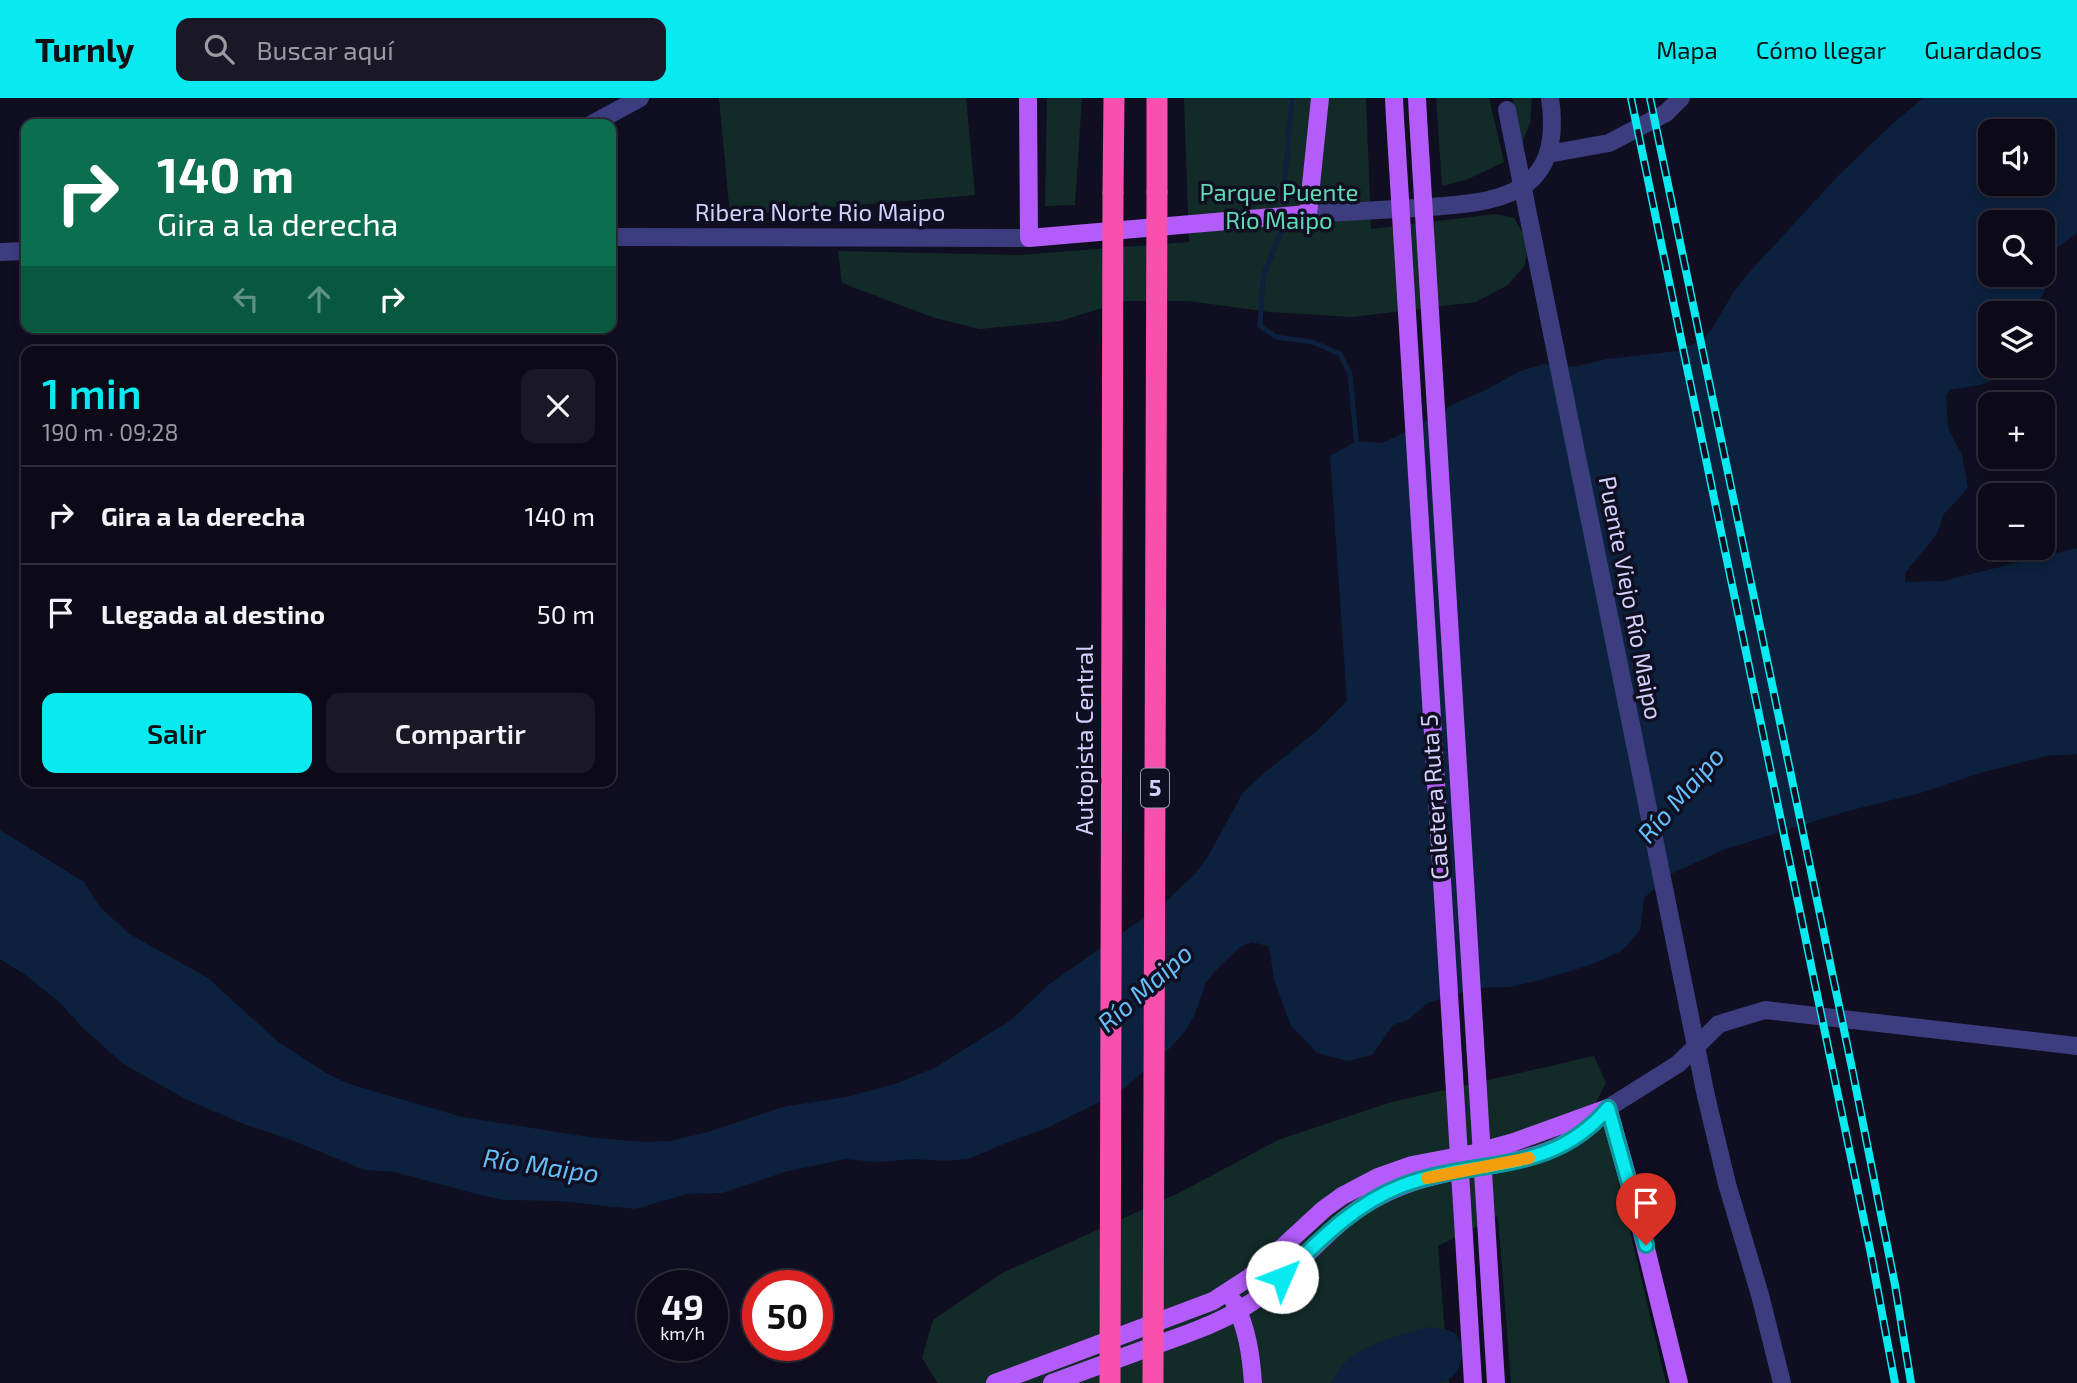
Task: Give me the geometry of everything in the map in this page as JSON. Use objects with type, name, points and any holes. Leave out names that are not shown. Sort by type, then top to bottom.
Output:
[{"type":"highway","name":"Autopista Central","points":[[1110,1383],[1114,98]]},
{"type":"highway","name":"5","points":[[1153,1383],[1157,98]]},
{"type":"main road","points":[[1028,98],[1029,238],[1308,214],[1320,98]]},
{"type":"main road","name":"Caletera Ruta 5","points":[[1394,98],[1473,1383]]},
{"type":"main road","name":"Caletera Ruta 5","points":[[1417,98],[1496,1383]]},
{"type":"main road","points":[[995,1383],[1195,1309],[1230,1292],[1324,1209],[1362,1184],[1412,1165],[1475,1153],[1514,1142],[1608,1108]]},
{"type":"main road","points":[[1052,1383],[1199,1329],[1239,1311],[1269,1289],[1325,1235],[1364,1205],[1402,1186],[1425,1178],[1539,1155],[1584,1133],[1608,1108]]},
{"type":"main road","points":[[1608,1108],[1634,1200],[1679,1383]]},
{"type":"main road","points":[[1230,1292],[1249,1345],[1253,1383]]},
{"type":"street","points":[[601,119],[640,98]]},
{"type":"street","points":[[1308,214],[1459,205],[1502,197],[1527,184],[1548,154],[1553,129],[1550,98]]},
{"type":"street","points":[[1548,154],[1609,144],[1666,113],[1681,98]]},
{"type":"street","name":"Puente Viejo Río Maipo","points":[[1505,104],[1706,1096],[1727,1184],[1763,1306],[1782,1383]]},
{"type":"street","name":"Ribera Norte Rio Maipo","points":[[616,237],[1029,238]]},
{"type":"street","points":[[0,252],[21,251]]},
{"type":"street","points":[[1608,1108],[1678,1064],[1719,1024],[1765,1010],[2077,1046]]},
{"type":"green space","points":[[719,98],[966,98],[975,195],[730,216]]},
{"type":"green space","points":[[1047,98],[1082,98],[1075,205],[1045,206]]},
{"type":"green space","name":"Parque Puente Río Maipo","points":[[1184,98],[1366,98],[1371,229],[1496,214],[1514,218],[1528,242],[1525,265],[1508,285],[1476,302],[1352,317],[1269,312],[1189,301],[1125,301],[1060,321],[980,329],[935,318],[842,283],[838,251],[1019,255],[1189,242]]},
{"type":"green space","points":[[1436,98],[1489,98],[1504,162],[1466,180],[1442,186]]},
{"type":"green space","points":[[1512,98],[1532,98],[1530,123],[1522,143]]},
{"type":"green space","points":[[1594,1056],[1606,1083],[1596,1102],[1610,1147],[1666,1383],[1511,1383],[1498,1216],[1438,1246],[1449,1383],[938,1383],[922,1358],[933,1320],[1002,1273],[1179,1193],[1278,1140],[1388,1103]]},
{"type":"water","name":"Río Maipo","points":[[1923,98],[2077,98],[2077,233],[2055,249],[2055,210],[1978,210],[1978,287],[2044,287],[2045,290],[2040,301],[1978,301],[1978,378],[1996,378],[1976,386],[1950,390],[1946,395],[1948,428],[1962,455],[1968,488],[1944,514],[1937,534],[1905,573],[1905,582],[1943,581],[2028,560],[2055,560],[2055,553],[2077,548],[2077,754],[2046,756],[1980,773],[1924,792],[1844,812],[1723,850],[1671,874],[1644,898],[1640,930],[1622,951],[1590,965],[1511,987],[1476,988],[1428,1003],[1408,1020],[1393,1025],[1372,1055],[1347,1061],[1317,1053],[1291,1026],[1274,980],[1270,952],[1267,946],[1252,942],[1240,947],[1214,972],[1206,983],[1187,1029],[1169,1049],[1126,1087],[1049,1127],[968,1159],[877,1162],[845,1159],[785,1172],[722,1193],[687,1194],[635,1209],[559,1201],[504,1200],[395,1172],[365,1170],[244,1124],[185,1099],[122,1063],[60,1003],[27,976],[0,959],[0,830],[84,882],[100,907],[128,933],[208,978],[277,1041],[326,1073],[349,1084],[462,1117],[596,1138],[670,1141],[708,1132],[783,1107],[851,1096],[898,1083],[936,1067],[1011,1020],[1048,985],[1162,905],[1194,875],[1207,858],[1242,794],[1318,730],[1347,701],[1330,456],[1357,441],[1382,443],[1518,372],[1543,364],[1574,367],[1607,359],[1677,351],[1703,339],[1714,326],[1734,291],[1838,176]]},
{"type":"water","points":[[1430,1327],[1453,1332],[1460,1341],[1462,1360],[1451,1378],[1439,1383],[1331,1383],[1343,1364],[1362,1350],[1384,1340]]},
{"type":"waterway","points":[[1283,200],[1292,98]]},
{"type":"waterway","points":[[1281,232],[1263,277],[1260,326],[1276,337],[1313,342],[1340,354],[1350,374],[1357,448]]},
{"type":"railway","points":[[1631,98],[1871,1254],[1895,1383]]},
{"type":"railway","points":[[1650,98],[1853,1073],[1895,1285],[1911,1383]]},
{"type":"slow traffic","points":[[1427,1178],[1529,1158]]},
{"type":"route","points":[[1282,1277],[1343,1219],[1383,1194],[1432,1176],[1500,1165],[1539,1155],[1584,1133],[1608,1108],[1646,1245]]}]
